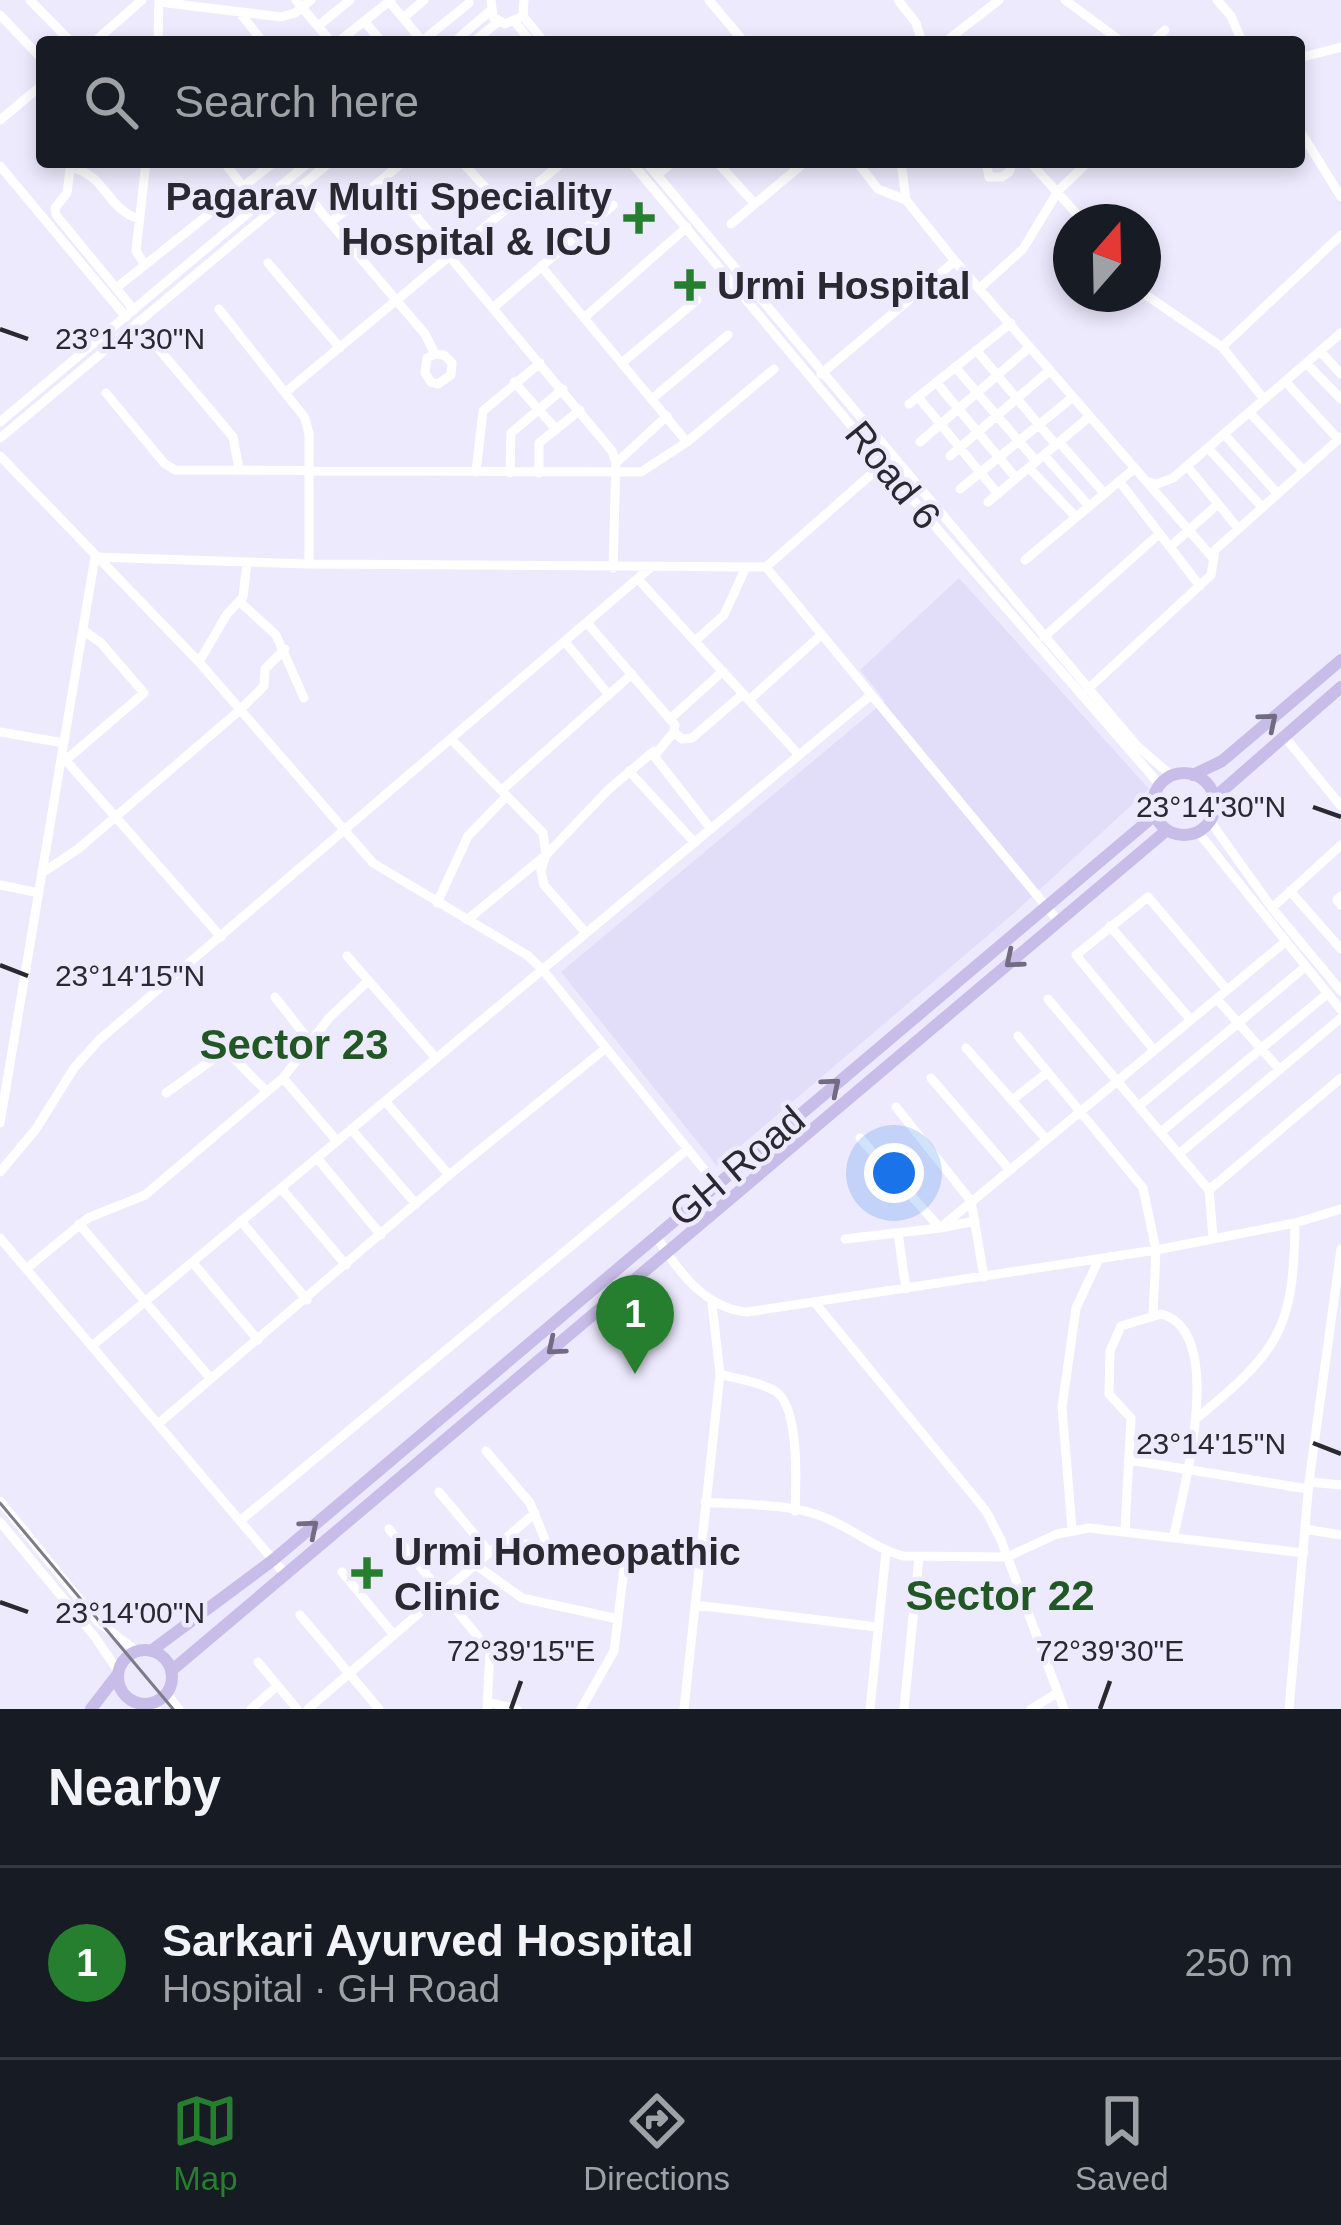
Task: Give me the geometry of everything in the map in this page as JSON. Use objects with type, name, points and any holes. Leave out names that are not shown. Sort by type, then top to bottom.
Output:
[{"type":"main road","points":[[1341,660],[1222,760],[1193,775],[1166,780],[1153,800],[1155,815],[1177,834],[1198,832],[1210,821],[1214,798],[1341,687]]},
{"type":"main road","points":[[1193,775],[1203,780],[1214,798]]},
{"type":"main road","name":"GH Road","points":[[144,1651],[273,1560],[1155,815]]},
{"type":"main road","name":"GH Road","points":[[171,1671],[1167,830]]},
{"type":"main road","points":[[91,1709],[125,1658],[144,1651],[164,1658],[171,1671],[166,1693],[146,1706],[122,1690],[118,1672]]},
{"type":"street","points":[[30,0],[64,36]]},
{"type":"street","points":[[101,36],[142,0]]},
{"type":"street","points":[[249,0],[262,14]]},
{"type":"street","points":[[318,26],[350,0]]},
{"type":"street","points":[[343,36],[389,0],[417,36]]},
{"type":"street","points":[[403,18],[424,0]]},
{"type":"street","points":[[898,0],[920,36]]},
{"type":"street","points":[[953,36],[999,0]]},
{"type":"street","points":[[1065,0],[1113,36]]},
{"type":"street","points":[[1217,0],[1239,36]]},
{"type":"street","points":[[158,36],[160,1],[290,15],[303,2],[329,36]]},
{"type":"street","points":[[525,1],[519,19],[528,36]]},
{"type":"street","points":[[429,36],[467,2],[480,20]]},
{"type":"street","points":[[714,2],[740,36]]},
{"type":"street","points":[[491,5],[498,22]]},
{"type":"street","points":[[461,36],[491,5]]},
{"type":"street","points":[[239,11],[258,36]]},
{"type":"street","points":[[0,15],[36,53]]},
{"type":"street","points":[[480,36],[498,22],[519,19]]},
{"type":"street","points":[[519,19],[537,36]]},
{"type":"street","points":[[364,21],[377,36]]},
{"type":"street","points":[[1158,36],[1165,30]]},
{"type":"street","points":[[1305,56],[1341,47]]},
{"type":"street","points":[[0,120],[36,90]]},
{"type":"street","points":[[1305,139],[1341,196]]},
{"type":"street","points":[[0,166],[130,314]]},
{"type":"street","points":[[70,168],[67,193],[55,208],[56,215],[116,288],[130,314]]},
{"type":"street","points":[[79,168],[95,176],[119,209],[140,219]]},
{"type":"street","points":[[145,168],[136,255],[145,265]]},
{"type":"street","points":[[229,168],[266,215]]},
{"type":"street","points":[[116,288],[266,168]]},
{"type":"street","points":[[0,438],[6,417],[302,168]]},
{"type":"street","points":[[6,417],[323,168]]},
{"type":"street","points":[[330,224],[396,168]]},
{"type":"street","points":[[468,168],[506,210]]},
{"type":"street","points":[[287,391],[555,168]]},
{"type":"street","name":"Road 6","points":[[637,168],[819,375]]},
{"type":"street","name":"Road 6","points":[[651,168],[888,460],[1166,780]]},
{"type":"street","points":[[657,175],[666,168]]},
{"type":"street","points":[[722,168],[755,204]]},
{"type":"street","points":[[731,224],[798,168]]},
{"type":"street","points":[[861,168],[878,189],[906,200],[1212,557]]},
{"type":"street","points":[[902,168],[906,200]]},
{"type":"street","points":[[987,168],[989,177],[995,178],[1011,168]]},
{"type":"street","points":[[1036,168],[1069,204]]},
{"type":"street","points":[[981,287],[1023,249],[1058,190],[1082,168]]},
{"type":"street","points":[[384,178],[613,451],[613,568]]},
{"type":"street","points":[[300,187],[425,334],[435,354]]},
{"type":"street","points":[[494,307],[613,205]]},
{"type":"street","points":[[585,317],[687,226]]},
{"type":"street","points":[[1222,347],[1341,235]]},
{"type":"street","points":[[819,375],[955,262]]},
{"type":"street","points":[[268,263],[340,348]]},
{"type":"street","points":[[542,266],[687,442]]},
{"type":"street","points":[[623,362],[697,301]]},
{"type":"street","points":[[1161,305],[1222,347],[1264,399]]},
{"type":"street","points":[[219,309],[305,418],[310,468],[309,564]]},
{"type":"street","points":[[1011,323],[914,401],[940,425],[955,452],[980,472],[993,498],[1089,417]]},
{"type":"street","points":[[653,398],[728,335]]},
{"type":"street","points":[[1146,481],[1164,482],[1187,466],[1339,339]]},
{"type":"street","points":[[153,342],[233,437],[239,469]]},
{"type":"street","points":[[920,442],[1030,347]]},
{"type":"street","points":[[976,350],[1104,494]]},
{"type":"street","points":[[1320,351],[1341,374]]},
{"type":"street","points":[[1306,362],[1341,399]]},
{"type":"street","points":[[476,472],[479,418],[490,401],[540,363]]},
{"type":"street","points":[[956,367],[1036,461],[1089,506]]},
{"type":"street","points":[[106,393],[169,467],[510,473],[651,469],[774,369]]},
{"type":"street","points":[[955,452],[1049,370]]},
{"type":"street","points":[[1088,688],[1200,586],[1210,575],[1212,557],[1237,527],[1340,438],[1285,381]]},
{"type":"street","points":[[514,382],[556,429]]},
{"type":"street","points":[[937,382],[1016,478]]},
{"type":"street","points":[[510,473],[511,433],[562,389]]},
{"type":"street","points":[[960,489],[1072,398]]},
{"type":"street","points":[[539,442],[580,410]]},
{"type":"street","points":[[1249,412],[1303,470]]},
{"type":"street","points":[[616,467],[667,416]]},
{"type":"street","points":[[511,433],[539,442]]},
{"type":"street","points":[[1224,434],[1277,493]]},
{"type":"street","points":[[538,473],[539,442]]},
{"type":"street","points":[[1208,448],[1261,506]]},
{"type":"street","points":[[0,456],[199,662],[373,863],[527,955],[543,970],[728,1199]]},
{"type":"street","points":[[95,557],[309,564],[766,566],[888,460]]},
{"type":"street","name":"Road 6","points":[[888,460],[1166,780]]},
{"type":"street","points":[[1036,461],[1055,495],[1076,518]]},
{"type":"street","points":[[1187,466],[1237,527]]},
{"type":"street","points":[[1025,560],[1134,469]]},
{"type":"street","points":[[1055,495],[1084,471]]},
{"type":"street","points":[[1119,481],[1200,586]]},
{"type":"street","points":[[1170,548],[1218,504]]},
{"type":"street","points":[[1044,637],[1160,534]]},
{"type":"street","points":[[0,1123],[95,557]]},
{"type":"street","points":[[199,662],[227,614],[240,602],[247,562]]},
{"type":"street","points":[[766,566],[1059,922]]},
{"type":"street","points":[[695,641],[724,615],[746,567]]},
{"type":"street","points":[[0,1172],[36,1129],[82,1057],[650,568]]},
{"type":"street","points":[[638,578],[800,754]]},
{"type":"street","points":[[240,602],[269,626],[285,649],[304,698]]},
{"type":"street","points":[[588,624],[671,718],[674,732],[682,739],[692,739],[821,634]]},
{"type":"street","points":[[64,758],[144,693],[83,630]]},
{"type":"street","points":[[566,643],[609,695]]},
{"type":"street","points":[[42,873],[114,819],[240,710],[264,686],[265,669],[285,649]]},
{"type":"street","points":[[671,718],[723,671]]},
{"type":"street","points":[[437,903],[468,836],[505,793],[632,674]]},
{"type":"street","points":[[92,1346],[871,695]]},
{"type":"street","points":[[0,732],[64,743]]},
{"type":"street","points":[[467,920],[546,855],[674,732]]},
{"type":"street","points":[[1284,736],[1341,806]]},
{"type":"street","points":[[451,740],[543,833],[544,884],[586,933]]},
{"type":"street","points":[[654,751],[656,763],[711,830]]},
{"type":"street","points":[[64,758],[221,937]]},
{"type":"street","points":[[629,771],[694,843]]},
{"type":"street","points":[[1210,821],[1272,908],[1340,988]]},
{"type":"street","points":[[1180,1154],[1341,1014],[1198,832]]},
{"type":"street","points":[[1272,908],[1341,845]]},
{"type":"street","points":[[0,885],[39,892]]},
{"type":"street","points":[[1290,891],[1341,950]]},
{"type":"street","points":[[1154,1050],[1076,955],[1110,926],[1148,897],[1227,990]]},
{"type":"street","points":[[1110,926],[1190,1018]]},
{"type":"street","points":[[940,1228],[1285,942]]},
{"type":"street","points":[[346,956],[436,1058]]},
{"type":"street","points":[[1139,1106],[1305,967]]},
{"type":"street","points":[[26,1269],[80,1224],[137,1200],[267,1092],[329,1018],[368,981]]},
{"type":"street","points":[[1161,1132],[1327,994]]},
{"type":"street","points":[[275,997],[311,1043]]},
{"type":"street","points":[[1048,998],[1209,1190],[1213,1238]]},
{"type":"street","points":[[1217,999],[1280,1070]]},
{"type":"street","points":[[1018,1036],[1143,1188],[1156,1250],[1153,1315]]},
{"type":"street","points":[[0,1038],[14,1040]]},
{"type":"street","points":[[158,1424],[605,1048]]},
{"type":"street","points":[[966,1048],[1046,1138]]},
{"type":"street","points":[[166,1094],[226,1050],[267,1092]]},
{"type":"street","points":[[1012,1100],[1048,1072]]},
{"type":"street","points":[[283,1078],[337,1141]]},
{"type":"street","points":[[931,1078],[1009,1169]]},
{"type":"street","points":[[1209,1190],[1341,1078]]},
{"type":"street","points":[[385,1101],[449,1175]]},
{"type":"street","points":[[896,1107],[971,1201],[984,1277]]},
{"type":"street","points":[[352,1129],[416,1204]]},
{"type":"street","points":[[860,1138],[940,1228]]},
{"type":"street","points":[[240,1521],[688,1149]]},
{"type":"street","points":[[317,1158],[381,1235]]},
{"type":"street","points":[[281,1188],[346,1265]]},
{"type":"street","points":[[712,1304],[746,1312],[816,1304],[1156,1250],[1295,1223],[1341,1209]]},
{"type":"street","points":[[241,1221],[307,1300]]},
{"type":"street","points":[[845,1239],[974,1221]]},
{"type":"street","points":[[1196,1419],[1268,1354],[1292,1287],[1295,1223]]},
{"type":"street","points":[[80,1224],[211,1379]]},
{"type":"street","points":[[656,1234],[712,1304],[720,1374],[684,1709]]},
{"type":"street","points":[[898,1234],[906,1289]]},
{"type":"street","points":[[0,1238],[285,1574]]},
{"type":"street","points":[[1289,1709],[1308,1485],[1341,1249]]},
{"type":"street","points":[[1072,1528],[1062,1407],[1076,1308],[1099,1258]]},
{"type":"street","points":[[193,1263],[258,1340]]},
{"type":"street","points":[[816,1304],[986,1511],[1064,1709]]},
{"type":"street","points":[[1125,1530],[1132,1418],[1109,1394],[1110,1352],[1121,1326],[1153,1315],[1173,1318],[1191,1338],[1196,1365],[1196,1419],[1174,1535]]},
{"type":"street","points":[[720,1374],[776,1391],[784,1403],[797,1457],[795,1510]]},
{"type":"street","points":[[1323,1376],[1341,1379]]},
{"type":"street","points":[[1164,1465],[1190,1449]]},
{"type":"street","points":[[486,1451],[535,1513],[548,1547]]},
{"type":"street","points":[[1129,1460],[1188,1471],[1341,1485]]},
{"type":"street","points":[[440,1492],[490,1553]]},
{"type":"street","points":[[0,1501],[98,1622],[144,1651]]},
{"type":"street","points":[[706,1502],[813,1512],[886,1552],[919,1557],[1007,1557],[1072,1528],[1174,1535],[1304,1553]]},
{"type":"street","points":[[308,1709],[535,1513]]},
{"type":"street","points":[[0,1522],[95,1636],[118,1672]]},
{"type":"street","points":[[389,1529],[490,1651],[487,1705],[517,1709]]},
{"type":"street","points":[[1305,1529],[1341,1535]]},
{"type":"street","points":[[503,1542],[699,1558]]},
{"type":"street","points":[[581,1709],[614,1651],[626,1552]]},
{"type":"street","points":[[870,1709],[886,1552]]},
{"type":"street","points":[[904,1709],[919,1557]]},
{"type":"street","points":[[476,1565],[522,1598],[618,1619]]},
{"type":"street","points":[[342,1572],[394,1635]]},
{"type":"street","points":[[694,1605],[877,1627]]},
{"type":"street","points":[[301,1615],[379,1709]]},
{"type":"street","points":[[258,1662],[297,1709]]},
{"type":"street","points":[[251,1709],[278,1686]]},
{"type":"street","points":[[166,1693],[179,1709]]},
{"type":"street","points":[[1031,1709],[1057,1693]]},
{"type":"shaded area","points":[[959,578],[1149,789],[1013,914],[717,1166],[561,972],[885,701],[860,670]]},
{"type":"railway","points":[[0,1503],[173,1709]]},
{"type":"place","name":"Pagarav Multi Speciality Hospital & ICU","points":[[639,218]]},
{"type":"place","name":"Urmi Hospital","points":[[690,285]]},
{"type":"place","name":"Sarkari Ayurved Hospital","points":[[635,1374]]},
{"type":"place","name":"Urmi Homeopathic Clinic","points":[[367,1573]]},
{"type":"district","name":"Sector 23","points":[[294,1044]]},
{"type":"district","name":"Sector 22","points":[[1000,1595]]}]
